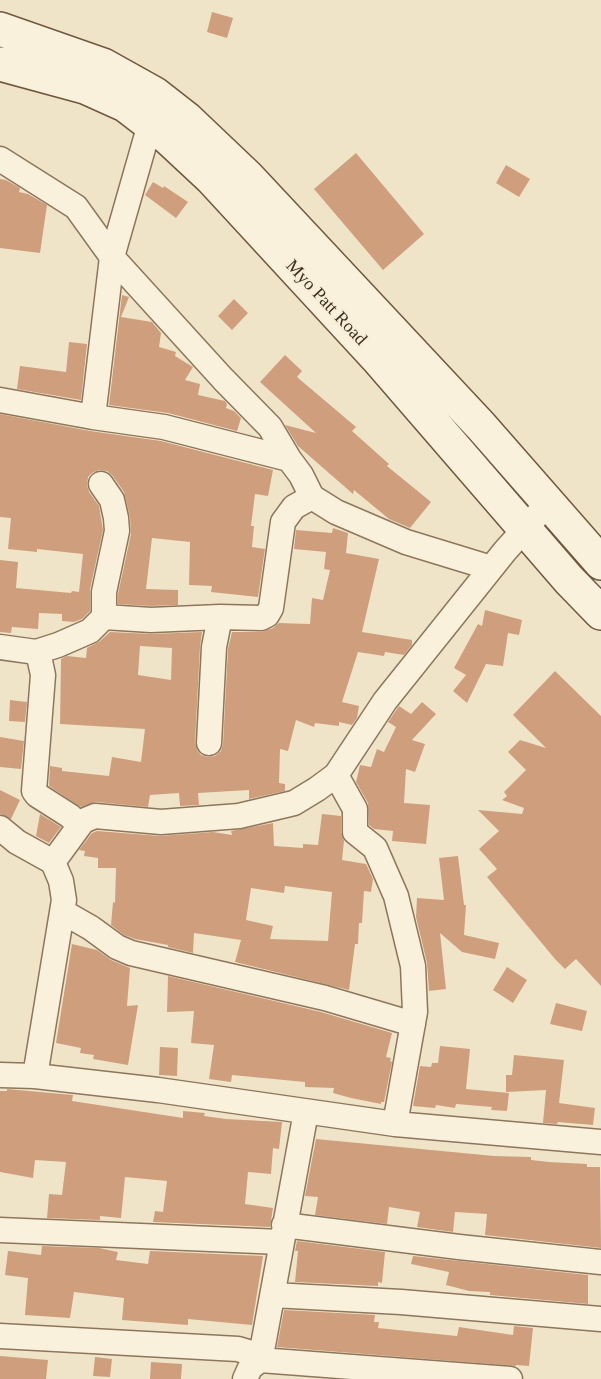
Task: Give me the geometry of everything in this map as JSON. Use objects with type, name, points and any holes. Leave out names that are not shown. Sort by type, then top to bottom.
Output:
[{"type":"main road","name":"Myo Patt Road","points":[[0,29],[103,65],[130,79],[157,112]]},
{"type":"main road","name":"Myo Patt Road","points":[[0,64],[85,87],[125,105],[187,119],[238,187],[377,358],[569,580],[601,613]]},
{"type":"main road","name":"Myo Patt Road","points":[[238,187],[482,426],[601,563]]},
{"type":"street","points":[[93,417],[112,257],[157,112]]},
{"type":"street","points":[[0,159],[76,207],[112,257],[270,427],[301,475],[312,497],[336,512],[378,531],[491,568]]},
{"type":"street","points":[[0,400],[164,427],[289,459]]},
{"type":"street","points":[[0,647],[36,652],[90,631],[104,618],[105,592],[117,531],[112,500],[101,484]]},
{"type":"street","points":[[104,618],[151,620],[261,618],[267,615],[271,608],[283,522],[294,507],[312,497]]},
{"type":"street","points":[[53,862],[82,821],[94,816],[161,822],[239,816],[294,803],[317,789],[336,775],[385,701],[491,568],[548,502]]},
{"type":"street","points":[[210,743],[214,647],[220,617]]},
{"type":"street","points":[[36,652],[44,675],[34,791],[79,825]]},
{"type":"street","points":[[336,775],[355,809],[355,832],[375,848],[396,896],[413,966],[415,1012],[394,1124]]},
{"type":"street","points":[[0,828],[17,842],[53,862],[61,881],[64,900],[35,1076]]},
{"type":"street","points":[[63,912],[91,927],[117,947],[131,953],[325,998],[413,1024]]},
{"type":"street","points":[[0,1075],[35,1076],[158,1090],[394,1124],[601,1142]]},
{"type":"street","points":[[245,1379],[250,1368],[261,1358],[282,1233],[306,1112]]},
{"type":"street","points":[[0,1230],[282,1233],[459,1247],[601,1262]]},
{"type":"street","points":[[273,1295],[401,1302],[601,1319]]},
{"type":"street","points":[[0,1336],[238,1349],[261,1358],[510,1379]]},
{"type":"building","points":[[212,12],[233,18],[227,38],[207,32]]},
{"type":"building","points":[[356,153],[424,234],[383,270],[314,189]]},
{"type":"building","points":[[506,165],[530,179],[519,197],[496,183]]},
{"type":"building","points":[[0,179],[20,188],[19,192],[28,194],[47,205],[40,253],[0,248]]},
{"type":"building","points":[[153,182],[163,188],[164,186],[188,202],[176,218],[145,195]]},
{"type":"building","points":[[122,295],[129,297],[121,317],[152,322],[161,333],[159,347],[176,352],[175,356],[193,367],[185,380],[200,384],[198,395],[225,401],[226,408],[234,411],[241,418],[237,431],[168,413],[109,405]]},
{"type":"building","points":[[234,299],[248,313],[232,330],[218,316]]},
{"type":"building","points":[[69,342],[87,344],[81,400],[17,389],[20,366],[66,372]]},
{"type":"building","points":[[285,355],[302,371],[297,377],[356,427],[352,431],[389,464],[387,466],[431,502],[410,528],[389,519],[354,490],[353,494],[298,446],[285,425],[316,433],[260,382]]},
{"type":"building","points":[[0,414],[90,431],[161,441],[273,470],[268,496],[255,494],[251,526],[254,526],[252,547],[265,549],[258,597],[211,592],[212,586],[189,585],[190,542],[152,538],[146,589],[178,590],[178,605],[118,604],[118,594],[131,534],[130,517],[124,492],[112,475],[107,471],[99,470],[88,477],[87,485],[99,506],[103,530],[90,589],[90,611],[82,619],[74,622],[62,621],[62,614],[39,613],[38,629],[12,627],[11,633],[0,632],[0,560],[18,562],[16,588],[71,593],[72,591],[79,592],[83,554],[37,549],[37,552],[8,549],[11,518],[0,517]]},
{"type":"building","points":[[333,528],[348,533],[346,553],[379,559],[362,632],[412,640],[412,645],[404,655],[385,652],[384,656],[358,652],[342,702],[359,706],[357,718],[352,725],[339,722],[339,726],[315,723],[314,727],[296,720],[288,751],[280,749],[279,783],[285,784],[285,791],[249,799],[249,790],[198,793],[199,805],[180,806],[179,793],[150,795],[148,807],[96,802],[81,807],[49,786],[50,766],[62,768],[62,771],[109,776],[112,757],[141,762],[145,729],[60,724],[61,659],[67,656],[86,658],[87,648],[110,632],[152,634],[202,632],[195,743],[201,755],[215,756],[221,751],[228,649],[232,632],[261,632],[279,623],[310,624],[312,598],[323,600],[330,570],[324,569],[326,552],[294,549],[296,530],[332,533]],"holes":[[[140,646],[172,648],[171,680],[138,675]]]},
{"type":"building","points":[[485,610],[522,620],[519,635],[508,633],[503,666],[486,664],[467,703],[453,691],[466,675],[454,668],[478,624],[482,626]]},
{"type":"building","points":[[555,671],[601,716],[601,986],[576,959],[565,969],[555,959],[487,877],[497,869],[479,849],[499,831],[478,810],[522,814],[524,808],[502,800],[507,796],[504,792],[526,770],[508,752],[520,740],[546,748],[513,715]]},
{"type":"building","points":[[10,700],[27,702],[25,722],[9,721]]},
{"type":"building","points":[[422,702],[436,714],[412,740],[425,744],[415,772],[406,769],[404,803],[430,805],[426,844],[392,841],[393,831],[374,829],[369,825],[368,803],[356,782],[360,765],[371,767],[377,749],[384,752],[396,727],[388,722],[399,706],[411,714]]},
{"type":"building","points":[[0,737],[24,741],[21,769],[0,767]]},
{"type":"building","points":[[0,790],[20,800],[11,819],[0,814]]},
{"type":"building","points":[[40,814],[61,827],[49,843],[36,836]]},
{"type":"building","points":[[322,814],[341,816],[341,832],[344,841],[342,860],[366,864],[373,879],[371,892],[364,891],[362,923],[359,923],[358,944],[355,944],[349,990],[235,962],[241,940],[194,933],[193,953],[124,935],[111,925],[113,902],[115,903],[116,868],[98,868],[98,858],[84,856],[85,851],[79,850],[92,833],[97,831],[160,836],[213,832],[232,835],[231,831],[273,823],[274,846],[303,848],[303,844],[318,845]],"holes":[[[285,886],[332,892],[328,941],[270,939],[273,926],[246,920],[251,888],[284,893]]]},
{"type":"building","points":[[458,856],[464,905],[466,905],[464,935],[499,943],[495,959],[462,952],[440,933],[446,989],[429,991],[427,963],[416,917],[417,898],[444,900],[439,858]]},
{"type":"building","points":[[72,944],[97,950],[111,960],[130,968],[127,1006],[138,1005],[128,1065],[93,1059],[94,1055],[80,1053],[81,1048],[56,1043]]},
{"type":"building","points":[[507,967],[527,980],[513,1003],[493,990]]},
{"type":"building","points":[[168,976],[321,1012],[392,1033],[386,1057],[391,1058],[392,1062],[384,1102],[381,1104],[333,1093],[334,1088],[305,1087],[305,1082],[232,1075],[231,1082],[209,1079],[214,1045],[191,1043],[194,1011],[167,1012]]},
{"type":"building","points":[[556,1003],[587,1011],[582,1031],[550,1024]]},
{"type":"building","points":[[440,1046],[470,1049],[466,1089],[509,1093],[507,1111],[491,1110],[492,1107],[456,1104],[455,1108],[436,1105],[435,1108],[413,1106],[420,1066],[431,1067],[432,1063],[438,1063]]},
{"type":"building","points":[[160,1047],[178,1048],[177,1076],[159,1075]]},
{"type":"building","points":[[514,1055],[564,1060],[559,1103],[595,1108],[593,1125],[543,1123],[546,1090],[506,1092],[506,1075],[512,1075]]},
{"type":"building","points":[[7,1089],[73,1095],[72,1101],[183,1118],[183,1111],[205,1113],[204,1116],[226,1119],[282,1122],[279,1149],[273,1148],[271,1174],[248,1172],[245,1204],[273,1208],[270,1227],[153,1222],[155,1211],[163,1212],[167,1181],[125,1177],[121,1218],[100,1216],[100,1220],[47,1218],[49,1194],[62,1195],[66,1162],[35,1160],[33,1178],[0,1172],[0,1091],[7,1091]]},
{"type":"building","points":[[316,1139],[494,1156],[531,1157],[531,1160],[600,1167],[601,1248],[485,1235],[487,1214],[455,1212],[453,1232],[417,1227],[420,1212],[389,1207],[387,1224],[315,1215],[318,1197],[305,1196]]},
{"type":"building","points":[[297,1241],[385,1252],[382,1283],[378,1282],[378,1286],[295,1282]]},
{"type":"building","points":[[42,1246],[99,1248],[118,1252],[116,1260],[148,1264],[150,1251],[263,1256],[252,1325],[188,1319],[188,1325],[122,1320],[124,1298],[74,1292],[70,1318],[25,1315],[28,1278],[5,1275],[8,1251],[41,1255]]},
{"type":"building","points":[[413,1256],[588,1275],[588,1304],[490,1295],[490,1292],[469,1291],[446,1285],[449,1272],[411,1264]]},
{"type":"building","points":[[284,1310],[375,1315],[374,1322],[379,1322],[378,1328],[457,1336],[459,1327],[513,1335],[514,1326],[533,1328],[529,1366],[277,1347]]},
{"type":"building","points":[[0,1356],[48,1360],[46,1379],[0,1379]]},
{"type":"building","points":[[95,1357],[112,1359],[110,1377],[93,1376]]},
{"type":"building","points":[[151,1362],[182,1364],[181,1379],[150,1379]]}]
